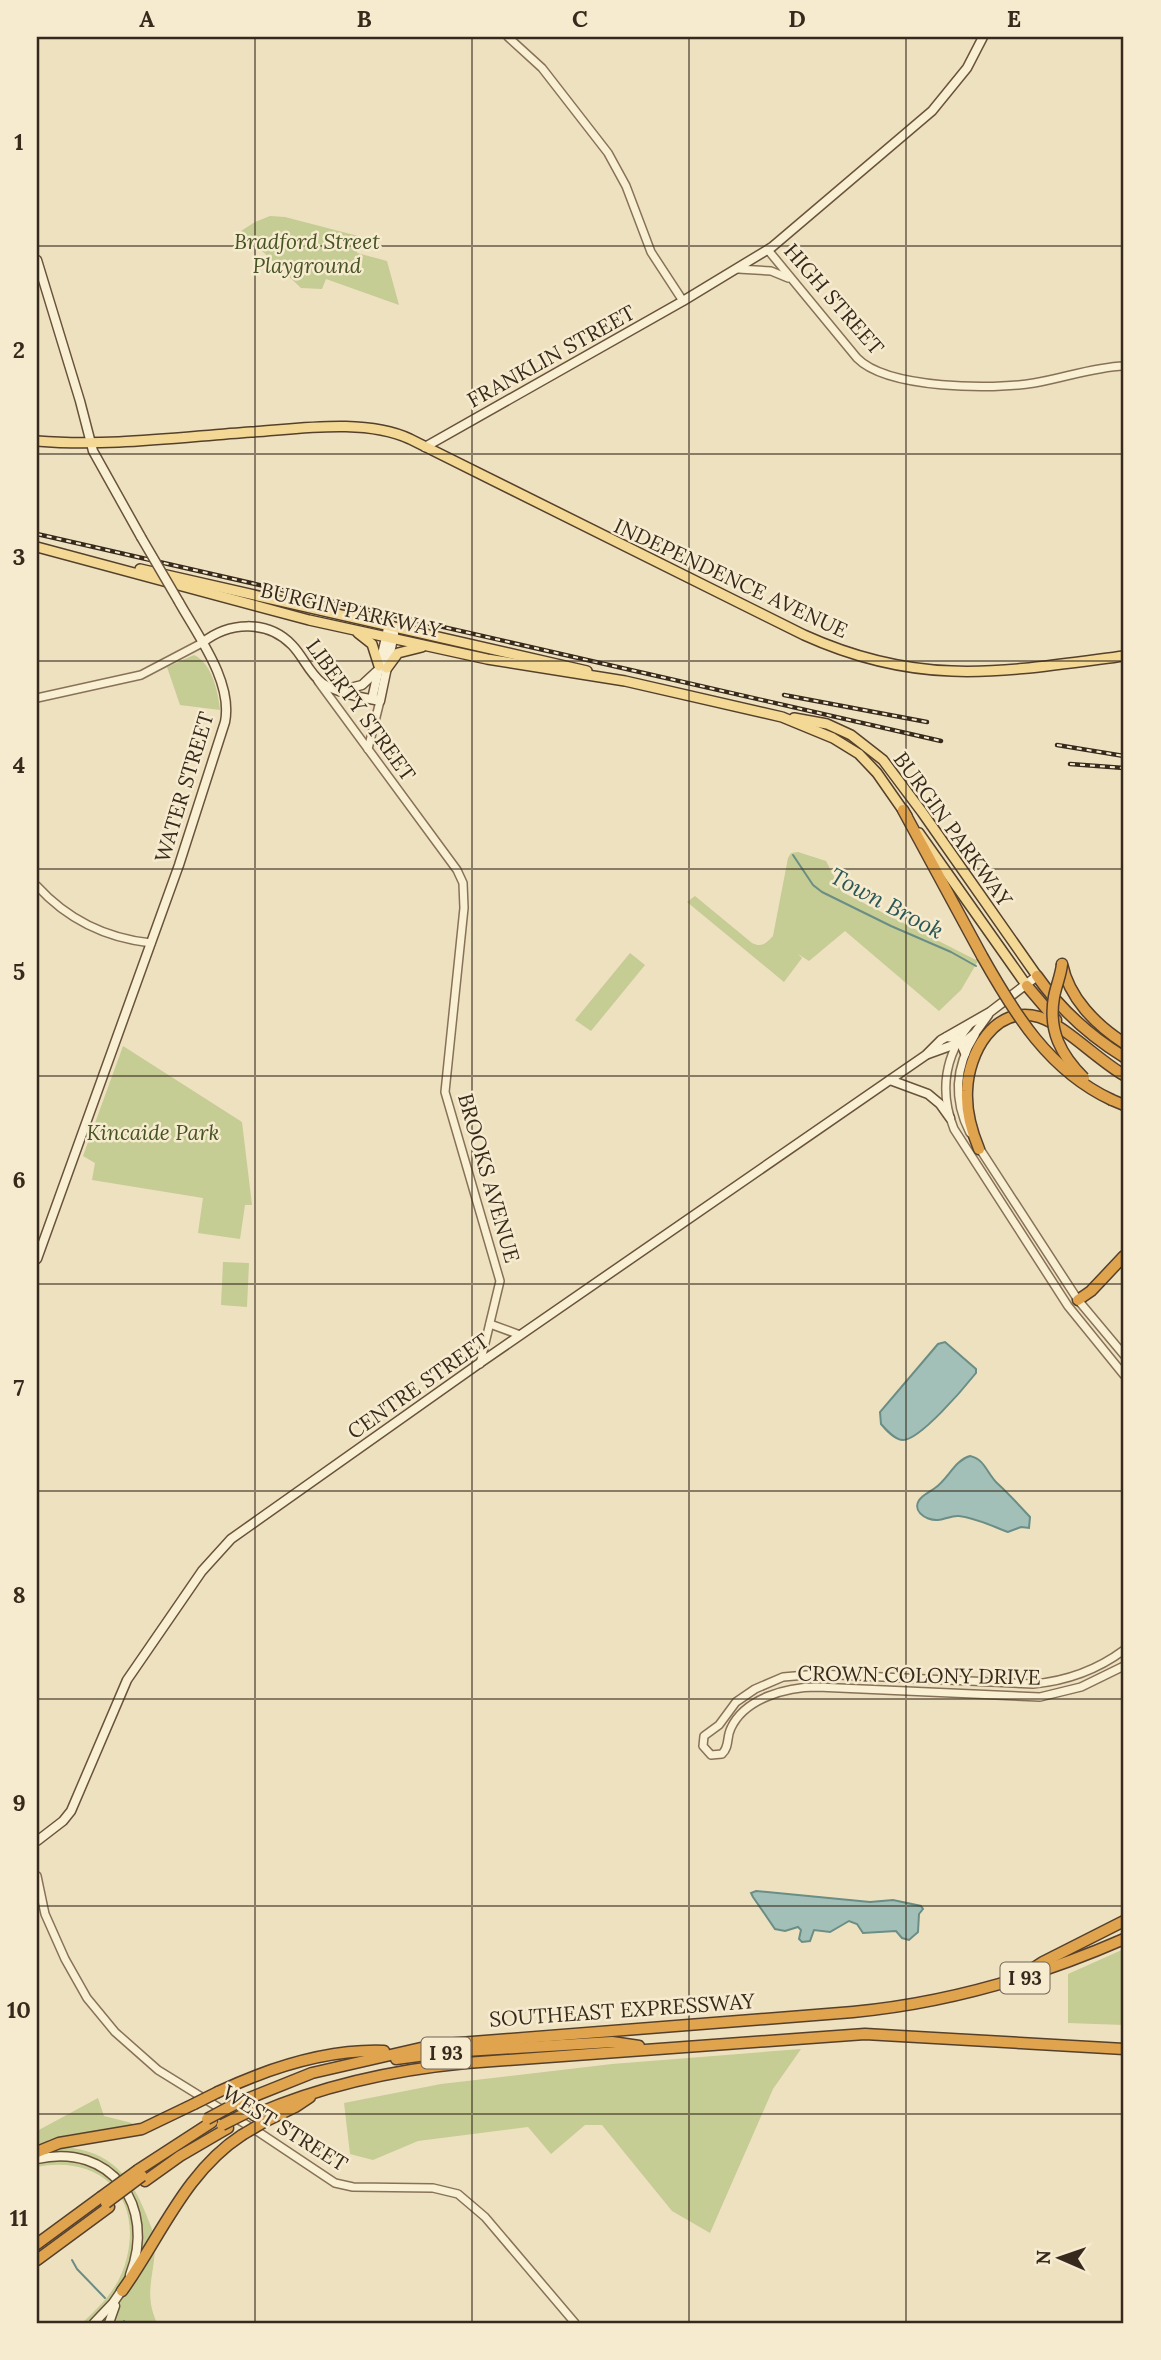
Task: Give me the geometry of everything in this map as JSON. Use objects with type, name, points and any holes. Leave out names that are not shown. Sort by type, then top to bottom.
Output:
[{"type":"highway","points":[[903,810],[1010,1006],[1038,1043],[1081,1083],[1124,1105]]},
{"type":"highway","points":[[1112,1100],[1071,1065],[1056,1038],[1053,1008],[1062,964],[1068,981],[1085,1009],[1124,1043]]},
{"type":"highway","points":[[1037,976],[1078,1023],[1124,1057]]},
{"type":"highway","points":[[1027,986],[1078,1043]]},
{"type":"highway","points":[[979,1149],[969,1118],[967,1090],[971,1062],[989,1032],[1008,1019],[1031,1015],[1049,1021],[1124,1075]]},
{"type":"highway","points":[[1078,1300],[1091,1291],[1124,1256]]},
{"type":"highway","points":[[1012,1982],[1044,1962],[1124,1921]]},
{"type":"highway","name":"SOUTHEAST EXPRESSWAY","points":[[37,2260],[103,2200],[140,2173],[217,2123],[312,2073],[399,2052],[469,2041],[887,2009],[944,1999],[1012,1982],[1067,1964],[1124,1939]]},
{"type":"highway","name":"I 93","points":[[612,2042],[654,2027]]},
{"type":"highway","name":"SOUTHEAST EXPRESSWAY","points":[[37,2238],[103,2200],[140,2173],[180,2156],[217,2123],[246,2109],[366,2077],[421,2067],[881,2034],[1124,2049]]},
{"type":"highway","name":"I 93","points":[[246,2109],[304,2082],[392,2059],[449,2052],[612,2042],[656,2049]]},
{"type":"highway","points":[[37,2152],[60,2143],[142,2129],[262,2073],[357,2050],[399,2052]]},
{"type":"highway","points":[[121,2291],[195,2177],[218,2153],[242,2135],[295,2107],[318,2091]]},
{"type":"highway","name":"I 93","points":[[37,2244],[103,2200]]},
{"type":"highway","name":"I 93","points":[[37,2253],[103,2200]]},
{"type":"main road","name":"FRANKLIN STREET","points":[[425,447],[684,301],[768,250],[932,111],[967,68],[983,37]]},
{"type":"main road","name":"WATER STREET","points":[[37,260],[97,460],[202,643],[224,687],[227,702],[226,717],[179,865],[37,1259]]},
{"type":"main road","points":[[37,441],[90,443],[297,428],[338,428],[392,432],[425,447]]},
{"type":"main road","name":"INDEPENDENCE AVENUE","points":[[425,447],[804,635],[859,657],[916,669],[972,673],[1018,670],[1124,656]]},
{"type":"main road","name":"BURGIN PARKWAY","points":[[37,547],[530,656],[782,717],[827,724],[858,739],[879,756],[922,811],[1037,976]]},
{"type":"main road","name":"BURGIN PARKWAY","points":[[73,555],[274,611],[390,638],[522,665],[625,681]]},
{"type":"main road","points":[[314,676],[336,690],[376,700],[392,625]]},
{"type":"main road","name":"LIBERTY STREET","points":[[202,643],[228,628],[247,626],[267,629],[289,642],[314,676]]},
{"type":"main road","points":[[340,626],[359,634],[369,642],[383,667]]},
{"type":"main road","points":[[336,690],[362,685],[401,652],[433,647]]},
{"type":"main road","name":"BURGIN PARKWAY","points":[[782,717],[833,738],[859,754],[877,773],[1027,986]]},
{"type":"main road","name":"CENTRE STREET","points":[[37,1841],[63,1821],[74,1807],[124,1685],[216,1553],[248,1526],[926,1055],[947,1037],[990,1012],[1037,976]]},
{"type":"main road","name":"CENTRE STREET","points":[[926,1055],[959,1042],[979,1029],[990,1012]]},
{"type":"main road","points":[[947,1037],[959,1042],[965,1053]]},
{"type":"main road","points":[[890,1080],[928,1094],[950,1118]]},
{"type":"main road","points":[[37,2159],[65,2155],[88,2160],[108,2171],[124,2188],[135,2211],[138,2238],[133,2266],[109,2323]]},
{"type":"main road","points":[[94,2323],[121,2291]]},
{"type":"street","points":[[508,37],[540,65],[608,153],[626,186],[651,252],[684,301]]},
{"type":"street","name":"HIGH STREET","points":[[768,250],[860,362],[875,372],[951,385],[1012,386],[1123,366]]},
{"type":"street","points":[[738,269],[771,271],[793,281]]},
{"type":"street","points":[[37,698],[142,676],[202,643]]},
{"type":"street","name":"LIBERTY STREET","points":[[314,676],[460,876]]},
{"type":"street","points":[[368,749],[376,700]]},
{"type":"street","name":"BROOKS AVENUE","points":[[460,876],[464,886],[464,908],[444,1092],[499,1279],[480,1364]]},
{"type":"street","points":[[37,886],[66,914],[86,926],[151,943]]},
{"type":"street","points":[[973,1020],[948,1064],[946,1101],[950,1118],[965,1150],[1063,1299],[1124,1375]]},
{"type":"street","points":[[979,1029],[965,1053],[958,1079],[959,1103],[966,1127],[1078,1300],[1124,1355]]},
{"type":"street","points":[[490,1324],[520,1335]]},
{"type":"street","name":"CROWN COLONY DRIVE","points":[[711,1731],[719,1726],[741,1698],[767,1683],[789,1676],[818,1674],[1033,1684],[1059,1681],[1088,1671],[1124,1650]]},
{"type":"street","name":"CROWN COLONY DRIVE","points":[[728,1743],[731,1727],[745,1712],[766,1697],[791,1689],[817,1687],[1034,1697],[1081,1687],[1124,1666]]},
{"type":"street","points":[[711,1731],[722,1732],[728,1743],[722,1754],[713,1756],[707,1753],[702,1741],[711,1731]]},
{"type":"street","name":"WEST STREET","points":[[37,1876],[46,1918]]},
{"type":"street","name":"WEST STREET","points":[[37,1904],[87,1998],[115,2032],[152,2066],[335,2183],[354,2187],[439,2188],[463,2196],[485,2217],[575,2323]]},
{"type":"green space","name":"Bradford Street Playground","points":[[270,216],[285,217],[362,237],[357,253],[387,261],[399,305],[326,279],[322,289],[301,288],[241,231]]},
{"type":"green space","points":[[194,655],[210,671],[220,710],[180,705],[167,667]]},
{"type":"green space","points":[[798,852],[826,861],[842,892],[978,961],[961,990],[939,1011],[845,931],[809,961],[798,954],[802,958],[784,982],[687,902],[695,896],[752,943],[764,944],[773,936],[788,858],[791,853]]},
{"type":"green space","points":[[630,953],[645,965],[591,1031],[575,1020]]},
{"type":"green space","name":"Kincaide Park","points":[[123,1046],[242,1122],[252,1205],[245,1205],[240,1239],[198,1233],[203,1198],[92,1180],[95,1163],[83,1156]]},
{"type":"green space","points":[[223,1262],[249,1263],[247,1307],[221,1305]]},
{"type":"green space","points":[[1124,1949],[1124,2025],[1068,2023],[1068,1974]]},
{"type":"green space","points":[[801,2049],[773,2089],[710,2233],[672,2211],[602,2125],[585,2125],[551,2154],[528,2127],[418,2141],[373,2160],[350,2154],[344,2103],[441,2084],[612,2064]]},
{"type":"green space","points":[[98,2098],[104,2116],[132,2123],[133,2126],[48,2140],[53,2147],[86,2151],[99,2156],[122,2173],[139,2198],[155,2240],[150,2293],[157,2323],[82,2323],[103,2302],[120,2277],[127,2257],[130,2235],[128,2215],[121,2198],[110,2184],[96,2174],[79,2167],[37,2167],[37,2131]]},
{"type":"water","points":[[945,1342],[976,1369],[976,1373],[920,1432],[911,1438],[897,1438],[881,1424],[880,1412],[938,1344]]},
{"type":"water","points":[[970,1456],[983,1464],[994,1480],[1030,1517],[1029,1528],[1021,1527],[1008,1532],[965,1517],[933,1520],[920,1513],[918,1501],[940,1484],[960,1461]]},
{"type":"water","points":[[756,1891],[870,1902],[893,1900],[921,1906],[923,1909],[919,1914],[918,1932],[909,1940],[902,1938],[896,1931],[863,1933],[857,1924],[849,1921],[830,1932],[814,1930],[810,1941],[802,1942],[799,1939],[801,1930],[798,1927],[785,1931],[775,1929],[751,1893]]},
{"type":"waterway","name":"Town Brook","points":[[793,855],[813,885],[822,892],[976,966]]},
{"type":"waterway","points":[[72,2260],[77,2269],[105,2298]]},
{"type":"railway","points":[[37,534],[941,741]]},
{"type":"railway","points":[[784,695],[927,722]]},
{"type":"railway","points":[[1057,745],[1124,756]]},
{"type":"railway","points":[[1070,764],[1124,768]]}]
